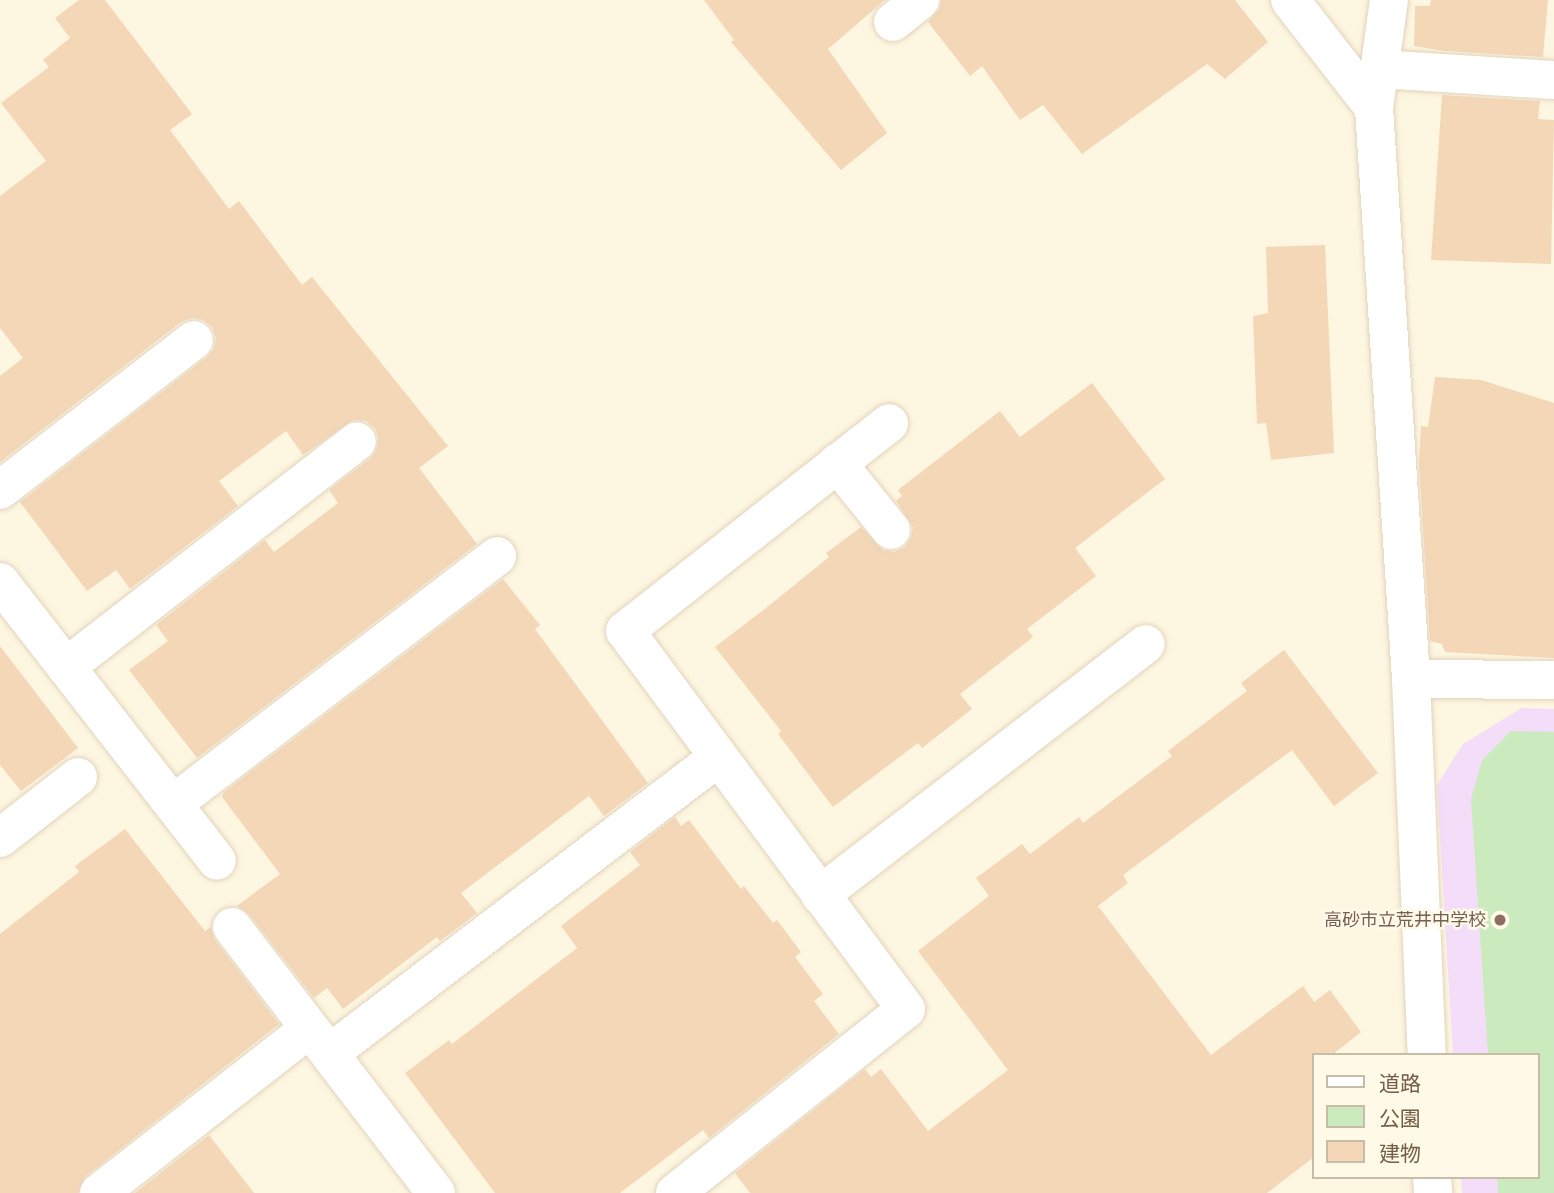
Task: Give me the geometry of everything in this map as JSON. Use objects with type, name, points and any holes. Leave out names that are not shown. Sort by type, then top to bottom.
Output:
[{"type":"street","points":[[1290,0],[1374,108]]},
{"type":"street","points":[[1389,0],[1374,108],[1411,679],[1427,1053]]},
{"type":"street","points":[[1379,68],[1554,80]]},
{"type":"street","points":[[0,490],[194,340]]},
{"type":"street","points":[[675,1193],[906,1009],[625,631],[889,423]]},
{"type":"street","points":[[66,667],[357,442]]},
{"type":"street","points":[[837,463],[891,530]]},
{"type":"street","points":[[173,804],[497,556]]},
{"type":"street","points":[[0,582],[217,860]]},
{"type":"street","points":[[820,895],[1146,644]]},
{"type":"street","points":[[1411,679],[1554,680]]},
{"type":"street","points":[[99,1193],[319,1042],[718,757]]},
{"type":"street","points":[[0,838],[78,777]]},
{"type":"street","points":[[232,928],[436,1193]]},
{"type":"shaded area","name":"高砂市立荒井中学校","points":[[1522,708],[1554,709],[1554,1193],[1462,1193],[1461,1179],[1540,1179],[1540,1053],[1453,1053],[1437,785],[1463,744]]},
{"type":"green space","name":"高砂市立荒井中学校","points":[[1511,731],[1554,732],[1554,1193],[1498,1193],[1497,1179],[1540,1179],[1540,1053],[1488,1053],[1471,800],[1482,760]]},
{"type":"building","points":[[79,0],[105,0],[192,114],[170,130],[229,209],[239,201],[302,285],[312,277],[448,446],[419,468],[477,544],[197,758],[129,670],[168,641],[156,625],[265,540],[274,552],[338,503],[329,490],[371,458],[377,449],[378,437],[375,428],[366,421],[353,420],[303,455],[286,431],[219,481],[238,506],[130,589],[116,570],[87,591],[20,502],[207,357],[214,349],[216,338],[212,327],[203,320],[192,318],[181,322],[0,462],[0,376],[23,358],[0,328],[0,196],[46,161],[1,103],[49,67],[43,60],[70,38],[55,18]]},
{"type":"building","points":[[704,0],[885,0],[828,49],[887,133],[841,170],[731,42],[734,40]]},
{"type":"building","points":[[941,0],[1235,0],[1268,42],[1225,79],[1207,64],[1082,154],[1043,105],[1020,120],[982,66],[970,76],[928,22],[940,8]]},
{"type":"building","points":[[1431,0],[1548,0],[1543,57],[1445,51],[1414,46],[1415,6],[1430,6]]},
{"type":"building","points":[[1442,95],[1540,101],[1538,119],[1554,120],[1551,264],[1431,260]]},
{"type":"building","points":[[1325,245],[1334,453],[1271,460],[1266,423],[1257,424],[1253,316],[1268,313],[1266,247]]},
{"type":"building","points":[[1435,377],[1481,380],[1554,403],[1554,658],[1445,652],[1442,644],[1430,641],[1419,463],[1421,426],[1428,427]]},
{"type":"building","points":[[1092,383],[1165,479],[1075,548],[1096,576],[1027,629],[1033,637],[960,694],[972,709],[922,748],[918,743],[833,807],[778,734],[781,731],[715,647],[829,557],[826,553],[861,527],[883,550],[894,552],[905,547],[911,538],[913,527],[896,501],[902,496],[898,490],[1000,411],[1020,437]]},
{"type":"building","points":[[503,579],[540,625],[535,629],[648,783],[604,816],[589,796],[461,893],[477,913],[440,941],[437,937],[343,1009],[327,988],[314,998],[249,914],[237,906],[280,874],[222,797],[223,793]]},
{"type":"building","points":[[0,646],[78,748],[21,791],[0,765]]},
{"type":"building","points":[[1284,650],[1378,773],[1334,806],[1292,750],[1123,875],[1128,883],[1098,906],[1211,1055],[1303,986],[1314,1002],[1330,990],[1361,1032],[1335,1053],[1312,1053],[1312,1159],[1267,1193],[750,1193],[735,1173],[865,1069],[871,1077],[881,1069],[928,1131],[1008,1070],[918,951],[989,896],[976,878],[1022,844],[1030,854],[1079,817],[1083,823],[1172,756],[1168,751],[1247,691],[1241,683]]},
{"type":"building","points":[[675,817],[681,826],[689,820],[741,889],[744,886],[773,923],[777,920],[801,952],[795,957],[823,994],[814,1001],[839,1034],[709,1138],[703,1130],[620,1193],[495,1193],[405,1073],[449,1040],[452,1044],[577,948],[561,926],[640,865],[630,852]]},
{"type":"building","points":[[125,829],[205,931],[211,927],[215,940],[279,1024],[86,1176],[78,1193],[0,1193],[0,934],[79,872],[75,866]]},
{"type":"building","points":[[209,1135],[254,1193],[135,1193]]},
{"type":"place","name":"高砂市立荒井中学校","points":[[1500,920]]}]
